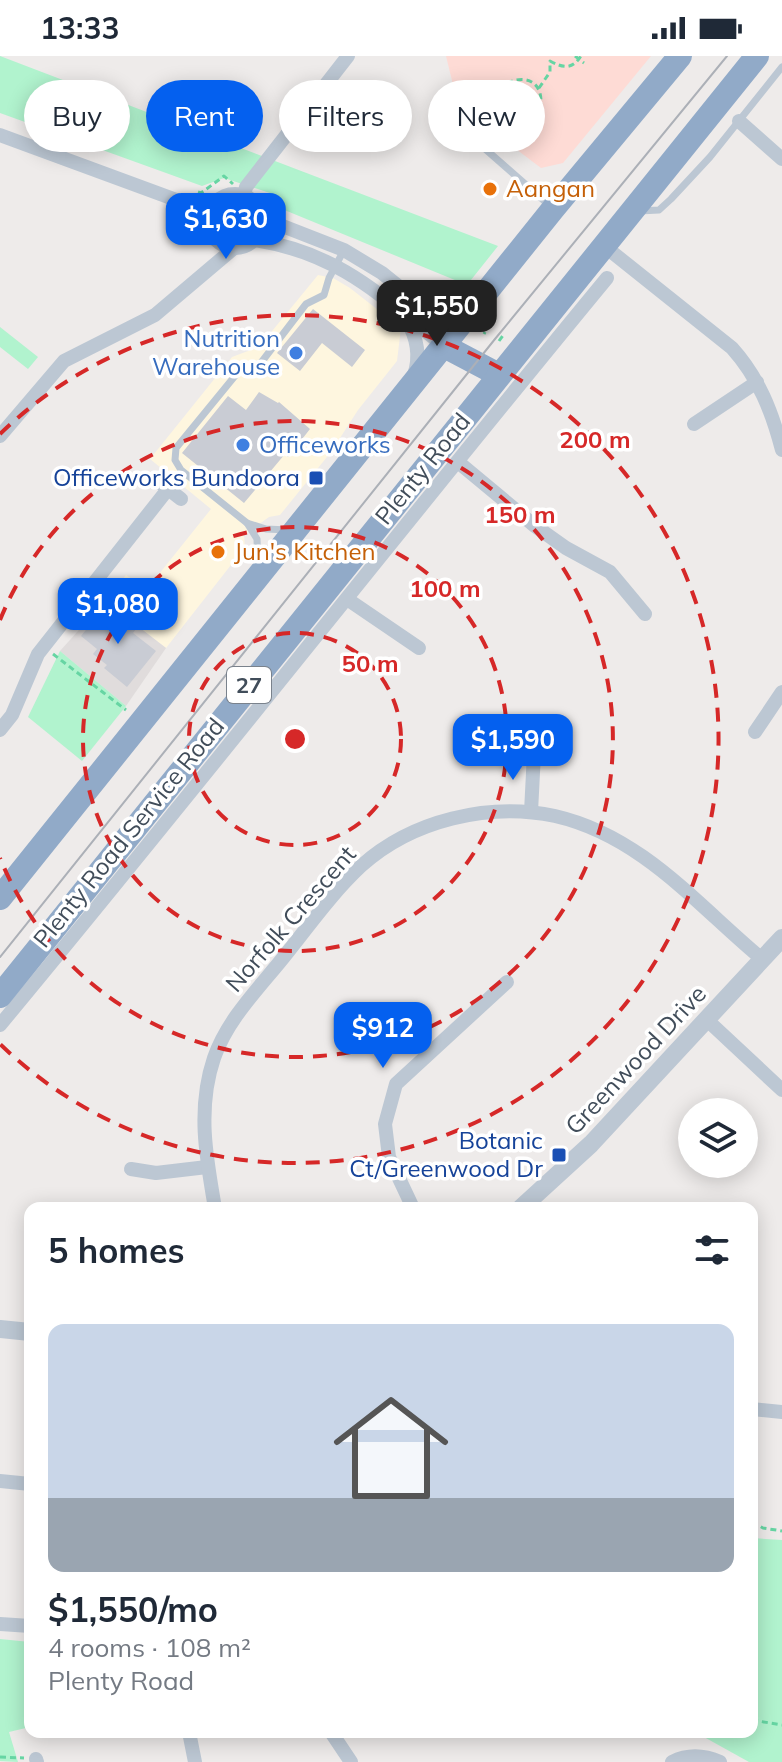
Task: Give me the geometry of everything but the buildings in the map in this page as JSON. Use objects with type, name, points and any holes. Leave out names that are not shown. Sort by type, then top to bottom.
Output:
[{"type":"highway","name":"27","points":[[0,898],[553,209],[680,56]]},
{"type":"highway","name":"Plenty Road","points":[[0,996],[252,699],[499,375],[757,56]]},
{"type":"highway","points":[[450,339],[499,375]]},
{"type":"street","points":[[202,275],[212,237],[207,220],[209,212],[219,199],[245,192],[348,56]]},
{"type":"street","points":[[739,121],[782,159]]},
{"type":"street","points":[[0,135],[209,212]]},
{"type":"street","points":[[245,192],[269,216],[344,250],[382,273],[407,293],[450,339]]},
{"type":"street","points":[[0,436],[64,361],[155,315],[233,249],[255,240],[269,216]]},
{"type":"street","points":[[212,237],[233,249]]},
{"type":"street","points":[[255,240],[278,243],[338,265],[402,312],[450,339]]},
{"type":"street","points":[[603,245],[732,348],[757,382],[772,412],[781,443]]},
{"type":"street","name":"Plenty Road Service Road","points":[[0,1025],[172,818],[252,699],[347,599],[607,278]]},
{"type":"street","points":[[575,280],[580,311]]},
{"type":"street","points":[[407,293],[438,299],[465,299],[488,292]]},
{"type":"street","points":[[402,312],[418,348],[417,365],[408,391]]},
{"type":"street","points":[[694,424],[757,382]]},
{"type":"street","points":[[458,462],[556,541],[610,572],[645,614]]},
{"type":"street","points":[[0,730],[12,715],[38,654],[163,485],[181,499]]},
{"type":"street","points":[[347,599],[419,648]]},
{"type":"street","points":[[755,732],[782,692]]},
{"type":"street","points":[[531,812],[534,753]]},
{"type":"street","name":"Norfolk Crescent","points":[[214,1202],[203,1126],[205,1096],[221,1042],[247,1002],[350,878],[383,849],[425,828],[473,814],[531,812],[576,822],[624,843],[659,867],[762,959]]},
{"type":"street","name":"Greenwood Drive","points":[[528,1202],[591,1144],[782,938]]},
{"type":"street","points":[[411,1202],[389,1157],[385,1124],[396,1084],[507,982]]},
{"type":"street","points":[[707,1020],[782,1090]]},
{"type":"street","points":[[131,1169],[156,1173],[207,1167]]},
{"type":"street","points":[[0,1329],[24,1331]]},
{"type":"street","points":[[758,1410],[782,1412]]},
{"type":"street","points":[[0,1481],[24,1483]]},
{"type":"street","points":[[0,1624],[24,1626]]},
{"type":"street","points":[[190,1738],[195,1762]]},
{"type":"street","points":[[335,1738],[351,1762]]},
{"type":"street","points":[[672,1762],[705,1756],[720,1762]]},
{"type":"lane","points":[[632,209],[646,212],[659,210],[710,157],[782,67]]},
{"type":"lane","points":[[488,152],[553,209]]},
{"type":"lane","points":[[258,577],[257,539],[247,523],[185,474],[176,463],[174,453],[181,440],[239,371],[260,364],[306,304],[324,295],[344,250]]},
{"type":"lane","points":[[247,523],[279,530],[297,529]]},
{"type":"path","points":[[544,80],[550,72],[550,61],[565,67],[576,64],[579,57],[584,63]]},
{"type":"path","points":[[187,188],[201,193],[224,176],[245,192],[262,196],[269,216]]},
{"type":"path","points":[[499,341],[504,334]]},
{"type":"path","points":[[44,646],[141,722]]},
{"type":"path","points":[[758,1525],[782,1531]]},
{"type":"path","points":[[758,1721],[782,1725]]},
{"type":"path","points":[[0,1757],[36,1761]]},
{"type":"shaded area","points":[[446,56],[651,56],[563,163],[541,168],[520,152],[545,152],[545,80],[452,80]]},
{"type":"shaded area","points":[[318,275],[333,278],[350,288],[401,328],[397,361],[358,410],[331,452],[280,515],[269,517],[244,535],[245,547],[166,648],[105,601],[126,575],[147,589],[211,509],[150,459],[232,357],[259,347]]},
{"type":"shaded area","points":[[105,601],[166,648],[126,706],[60,651]]},
{"type":"green space","points":[[0,56],[63,80],[24,80],[24,122],[0,113]]},
{"type":"green space","points":[[130,106],[146,112],[146,152],[252,152],[498,246],[467,285],[282,209],[270,193],[224,178],[202,186],[108,152],[130,152]]},
{"type":"green space","points":[[0,327],[38,357],[28,369],[0,347]]},
{"type":"green space","points":[[60,651],[126,706],[82,761],[28,717]]},
{"type":"green space","points":[[758,1538],[782,1540],[782,1762],[749,1762],[706,1738],[758,1738]]},
{"type":"green space","points":[[0,1639],[24,1641],[24,1728],[9,1732],[18,1762],[0,1761]]},
{"type":"tram line","points":[[0,957],[495,339],[727,56]]},
{"type":"place","name":"Aangan","points":[[490,189]]},
{"type":"place","name":"Nutrition Warehouse","points":[[296,353]]},
{"type":"place","name":"Officeworks","points":[[243,445]]},
{"type":"place","name":"Officeworks Bundoora","points":[[316,478]]},
{"type":"place","name":"Jun's Kitchen","points":[[218,552]]},
{"type":"place","name":"Botanic Ct/Greenwood Dr","points":[[559,1155]]}]
